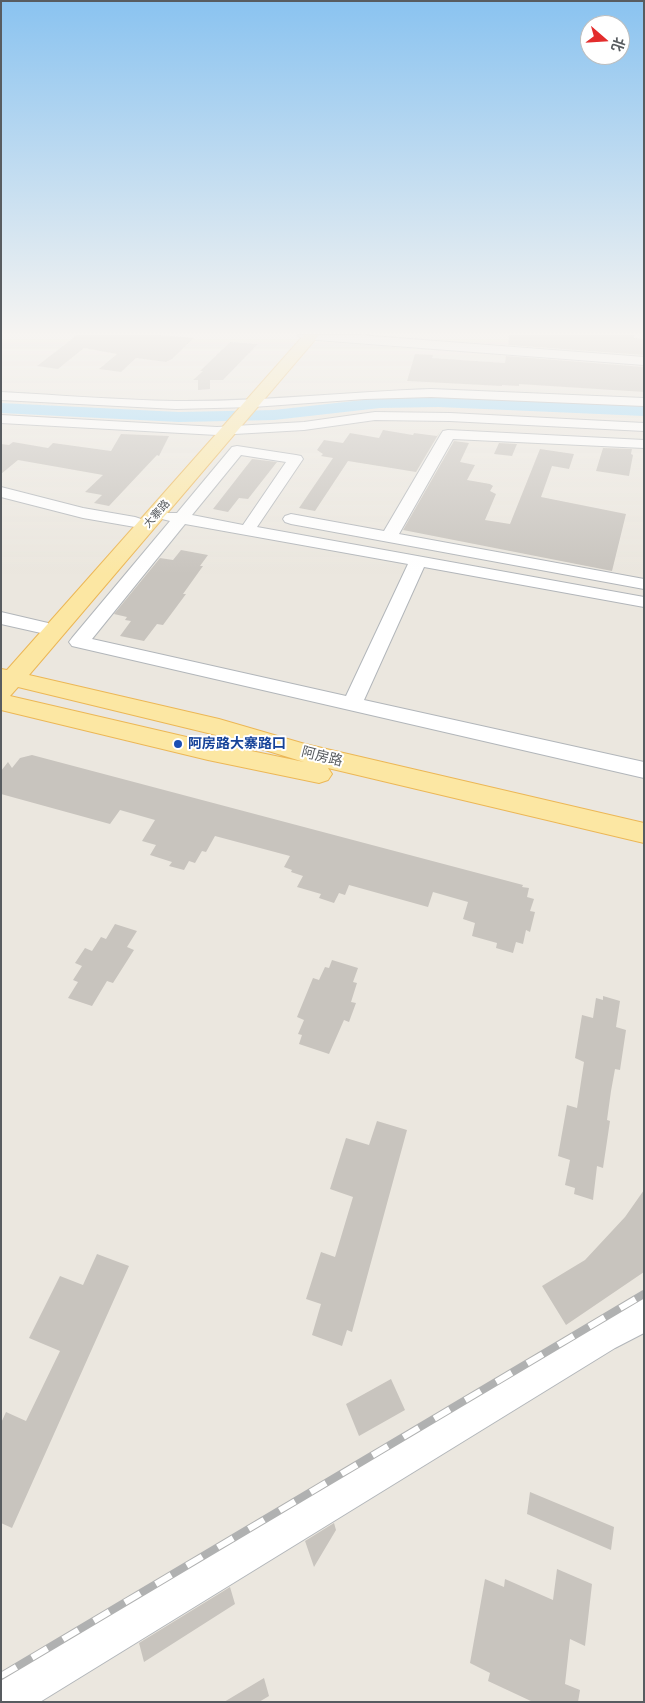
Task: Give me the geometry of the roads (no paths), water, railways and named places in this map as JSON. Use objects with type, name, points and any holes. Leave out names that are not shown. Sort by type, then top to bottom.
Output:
[{"type":"main road","name":"大寨路","points":[[4,679],[41,627],[135,522],[236,414]]},
{"type":"main road","name":"大寨路","points":[[4,679],[156,514],[234,417]]},
{"type":"main road","name":"阿房路","points":[[4,679],[219,727],[304,752],[644,833]]},
{"type":"main road","name":"阿房路","points":[[1,702],[316,773],[644,851]]},
{"type":"main road","points":[[123,731],[140,708]]},
{"type":"street","points":[[222,414],[304,426],[375,416],[450,417],[644,427]]},
{"type":"street","points":[[1,419],[234,417],[249,414]]},
{"type":"street","points":[[389,537],[448,434],[644,444]]},
{"type":"street","points":[[247,530],[296,459],[238,450],[79,642],[644,770]]},
{"type":"street","points":[[1,492],[83,513],[135,522]]},
{"type":"street","points":[[156,514],[644,602]]},
{"type":"street","points":[[291,519],[644,584]]},
{"type":"street","points":[[352,704],[418,562]]},
{"type":"street","points":[[1,618],[41,627]]},
{"type":"street","points":[[1,1701],[603,1336],[644,1315]]},
{"type":"waterway","points":[[129,414],[179,417],[279,414]]},
{"type":"railway","points":[[1,1676],[644,1294]]},
{"type":"place","name":"阿房路大寨路口","points":[[178,744]]}]
